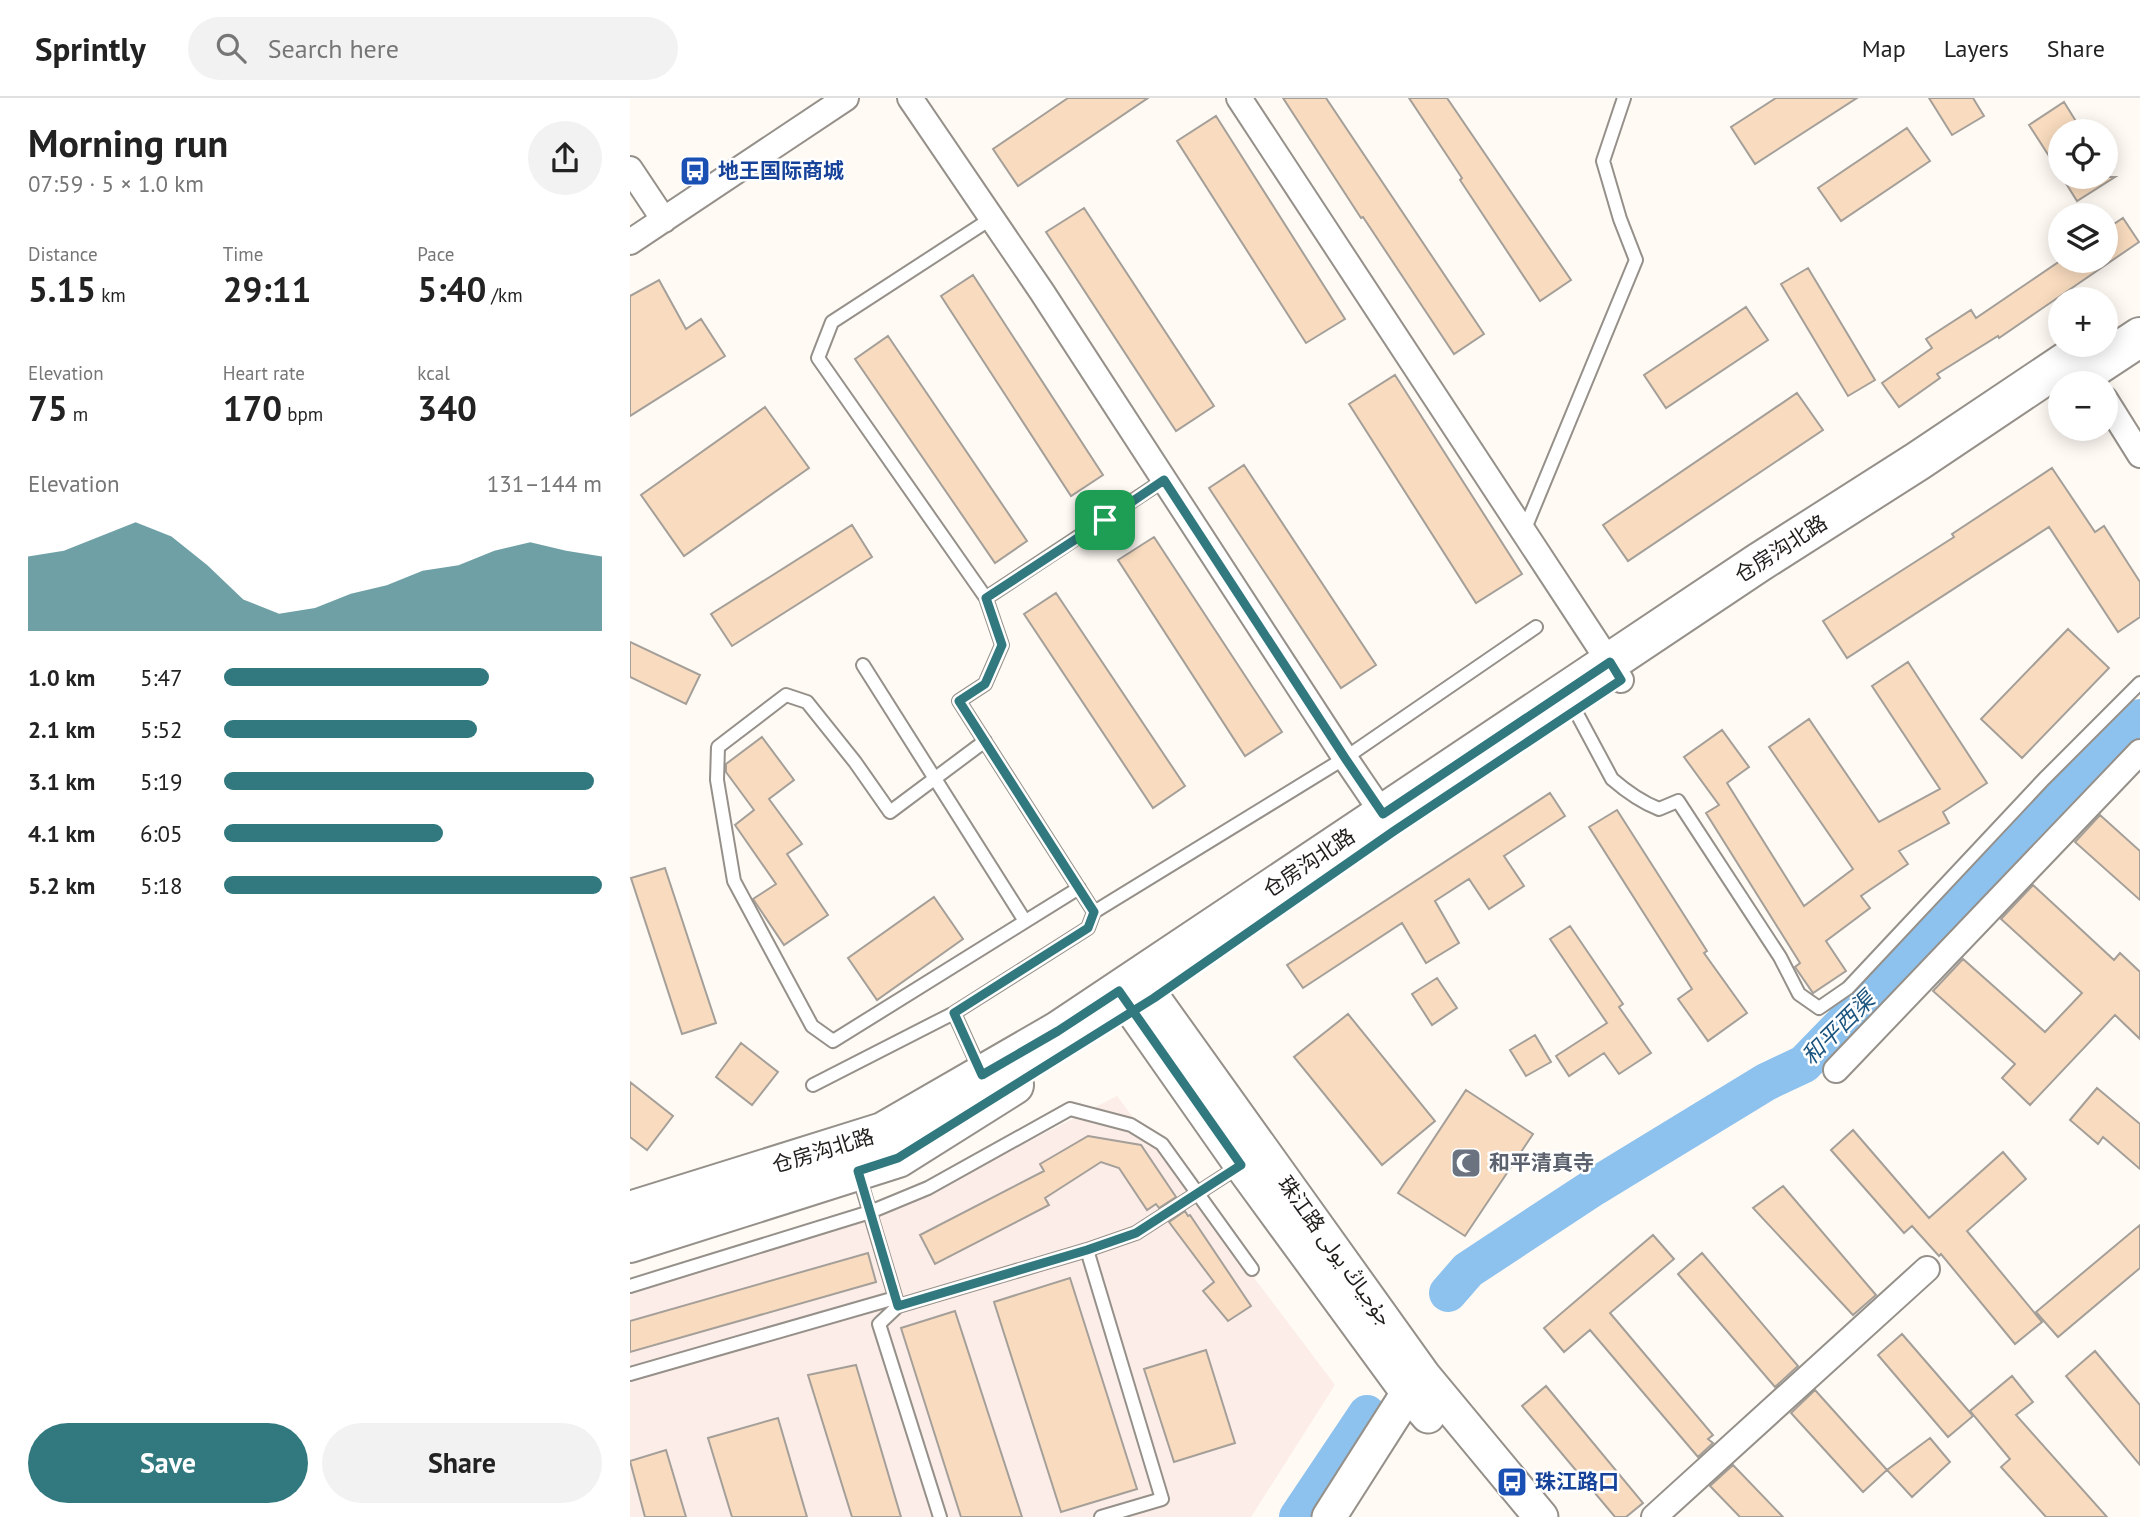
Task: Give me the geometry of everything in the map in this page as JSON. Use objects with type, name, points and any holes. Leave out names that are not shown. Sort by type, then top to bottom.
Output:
[{"type":"main road","name":"仓房沟北路","points":[[2087,370],[2140,312]]},
{"type":"main road","name":"仓房沟北路","points":[[630,1243],[898,1158],[1136,994],[1383,814],[1615,671],[1758,563],[1918,461],[2087,370],[2140,337]]},
{"type":"main road","name":"仓房沟北路","points":[[630,1211],[883,1132],[1058,1031],[1136,994],[1383,839],[1575,710],[1615,671]]},
{"type":"street","points":[[630,242],[846,98]]},
{"type":"street","points":[[910,98],[992,218],[1383,814]]},
{"type":"street","points":[[1239,98],[1615,671]]},
{"type":"street","points":[[630,169],[664,220]]},
{"type":"street","points":[[2087,370],[2140,454]]},
{"type":"street","points":[[1836,1070],[2140,752]]},
{"type":"street","name":"珠江路 جۇجياڭ يولى","points":[[1136,994],[1241,1165],[1416,1385],[1513,1517]]},
{"type":"street","name":"珠江路 جۇجياڭ يولى","points":[[1136,994],[1359,1283],[1416,1385],[1541,1517]]},
{"type":"street","points":[[1654,1517],[1927,1269]]},
{"type":"street","points":[[1329,1517],[1416,1385]]},
{"type":"lane","points":[[1524,531],[1636,260],[1620,219],[1603,161],[1625,98]]},
{"type":"lane","points":[[992,218],[832,322],[818,358],[986,598],[1002,645],[985,684],[959,701],[1094,912]]},
{"type":"lane","points":[[986,598],[1164,480]]},
{"type":"lane","points":[[814,1085],[954,1013],[1088,928],[1094,912],[1345,758],[1536,627]]},
{"type":"lane","points":[[863,665],[1025,921]]},
{"type":"lane","points":[[1575,710],[1612,779],[1643,803],[1659,809],[1678,801],[1780,957],[1799,994],[1819,1008],[1848,988],[2045,779],[2140,683]]},
{"type":"lane","points":[[985,741],[890,812],[855,762],[807,702],[786,695],[718,747],[717,780],[734,881],[812,1026],[833,1041],[1079,888]]},
{"type":"lane","points":[[954,1013],[982,1075]]},
{"type":"lane","points":[[630,1286],[870,1212],[928,1188],[1070,1109],[1131,1125],[1162,1143],[1252,1269]]},
{"type":"lane","points":[[630,1374],[1087,1250],[1136,1233],[1241,1165]]},
{"type":"lane","points":[[858,1171],[897,1302]]},
{"type":"lane","points":[[1087,1250],[1162,1499],[1101,1517]]},
{"type":"lane","points":[[897,1302],[879,1324],[940,1517]]},
{"type":"shaded area","points":[[1117,1096],[1335,1385],[1251,1517],[630,1517],[630,1282],[903,1206]]},
{"type":"building","points":[[1068,98],[1148,98],[1018,186],[993,149]]},
{"type":"building","points":[[1283,98],[1326,98],[1484,334],[1454,354]]},
{"type":"building","points":[[1409,98],[1447,98],[1571,280],[1540,301]]},
{"type":"building","points":[[1776,98],[1857,98],[1755,164],[1731,127]]},
{"type":"building","points":[[1929,98],[1973,98],[1984,116],[1952,135]]},
{"type":"building","points":[[2064,102],[2075,119],[2048,119],[2048,154],[2029,125]]},
{"type":"building","points":[[1216,116],[1345,319],[1306,343],[1177,141]]},
{"type":"building","points":[[1907,128],[1930,161],[1841,221],[1818,188]]},
{"type":"building","points":[[2070,189],[2096,189],[2077,201]]},
{"type":"building","points":[[1084,208],[1214,406],[1176,431],[1046,232]]},
{"type":"building","points":[[2123,218],[2139,242],[2118,256],[2118,221]]},
{"type":"building","points":[[1808,268],[1875,380],[1848,396],[1781,284]]},
{"type":"building","points":[[2048,269],[2048,273],[2094,273],[2073,287],[2048,287],[2048,304],[1999,338],[1998,336],[1937,374],[1940,378],[1899,407],[1882,383],[1932,348],[1926,339],[1971,310],[1976,318]]},
{"type":"building","points":[[973,275],[1103,475],[1071,496],[941,296]]},
{"type":"building","points":[[659,280],[686,329],[701,319],[725,356],[630,416],[630,296]]},
{"type":"building","points":[[1746,307],[1768,340],[1666,408],[1644,375]]},
{"type":"building","points":[[888,336],[1027,541],[995,563],[855,359]]},
{"type":"building","points":[[1395,375],[1522,574],[1476,603],[1349,404]]},
{"type":"building","points":[[1797,393],[1823,430],[1628,561],[1603,525]]},
{"type":"building","points":[[765,407],[809,468],[684,556],[641,495]]},
{"type":"building","points":[[1244,465],[1376,665],[1341,688],[1209,488]]},
{"type":"building","points":[[2052,468],[2095,532],[2104,526],[2140,582],[2140,617],[2118,632],[2049,527],[1847,658],[1823,621],[1954,537],[1952,534]]},
{"type":"building","points":[[852,525],[872,557],[732,646],[711,614]]},
{"type":"building","points":[[1154,537],[1282,732],[1245,756],[1118,560]]},
{"type":"building","points":[[1056,593],[1185,786],[1153,808],[1024,614]]},
{"type":"building","points":[[2068,629],[2109,668],[2022,758],[1981,719]]},
{"type":"building","points":[[630,642],[700,675],[686,704],[630,677]]},
{"type":"building","points":[[1908,662],[1987,783],[1943,812],[1949,823],[1899,851],[1908,864],[1861,896],[1870,908],[1826,941],[1846,971],[1813,993],[1795,967],[1800,963],[1706,813],[1719,805],[1684,757],[1722,730],[1749,767],[1727,783],[1804,906],[1853,869],[1769,747],[1809,719],[1879,822],[1940,789],[1872,686]]},
{"type":"building","points":[[762,737],[794,780],[769,799],[802,844],[787,854],[828,915],[784,945],[753,899],[776,884],[735,825],[754,810],[726,772],[726,764]]},
{"type":"building","points":[[1550,793],[1565,816],[1504,856],[1524,886],[1489,909],[1469,879],[1435,901],[1459,943],[1426,963],[1402,923],[1303,988],[1287,965]]},
{"type":"building","points":[[1617,810],[1707,951],[1704,953],[1747,1013],[1708,1041],[1678,999],[1692,989],[1589,827]]},
{"type":"building","points":[[2100,815],[2140,851],[2140,900],[2075,842]]},
{"type":"building","points":[[665,868],[716,1023],[682,1034],[631,878]]},
{"type":"building","points":[[2033,885],[2114,960],[2120,953],[2140,972],[2140,1039],[2115,1015],[2030,1105],[2002,1078],[2015,1064],[1933,991],[1963,959],[2045,1032],[2082,993],[2001,919]]},
{"type":"building","points":[[934,897],[963,939],[877,1000],[848,958]]},
{"type":"building","points":[[1570,926],[1623,1004],[1619,1007],[1651,1053],[1619,1074],[1604,1053],[1569,1076],[1556,1056],[1607,1023],[1550,939]]},
{"type":"building","points":[[1437,978],[1457,1008],[1432,1025],[1412,994]]},
{"type":"building","points":[[1348,1014],[1435,1121],[1382,1165],[1294,1057]]},
{"type":"building","points":[[1535,1035],[1551,1062],[1526,1076],[1510,1050]]},
{"type":"building","points":[[741,1043],[778,1072],[752,1105],[716,1077]]},
{"type":"building","points":[[630,1082],[673,1116],[647,1150],[630,1137]]},
{"type":"building","points":[[2097,1088],[2140,1124],[2140,1169],[2103,1137],[2098,1144],[2070,1120]]},
{"type":"building","name":"和平清真寺","points":[[1466,1090],[1533,1134],[1465,1236],[1398,1193]]},
{"type":"building","points":[[1853,1130],[1929,1218],[2003,1152],[2026,1179],[1967,1231],[2042,1322],[2015,1344],[1941,1254],[1939,1256],[1912,1226],[1904,1233],[1831,1150]]},
{"type":"building","points":[[1088,1136],[1141,1145],[1176,1197],[1159,1208],[1156,1204],[1147,1210],[1119,1168],[1101,1162],[1045,1198],[1049,1205],[935,1264],[920,1235],[1044,1171],[1040,1164]]},
{"type":"building","points":[[1783,1186],[1876,1295],[1853,1315],[1753,1208]]},
{"type":"building","points":[[1185,1211],[1251,1306],[1228,1321],[1203,1291],[1214,1282],[1169,1222]]},
{"type":"building","points":[[2140,1225],[2140,1268],[2058,1337],[2036,1312]]},
{"type":"building","points":[[1653,1235],[1674,1259],[1610,1313],[1713,1435],[1708,1439],[1713,1443],[1698,1457],[1590,1330],[1564,1352],[1544,1328]]},
{"type":"building","points":[[868,1253],[876,1282],[630,1352],[630,1321]]},
{"type":"building","points":[[1702,1253],[1798,1366],[1775,1387],[1678,1274]]},
{"type":"building","points":[[1070,1278],[1137,1489],[1061,1512],[994,1302]]},
{"type":"building","points":[[955,1311],[1022,1517],[961,1517],[901,1328]]},
{"type":"building","points":[[1902,1334],[1973,1416],[1948,1437],[1878,1355]]},
{"type":"building","points":[[1206,1350],[1235,1443],[1174,1462],[1144,1369]]},
{"type":"building","points":[[2095,1351],[2140,1405],[2140,1465],[2066,1376]]},
{"type":"building","points":[[856,1365],[901,1517],[852,1517],[808,1375]]},
{"type":"building","points":[[2012,1376],[2033,1402],[2016,1415],[2107,1517],[2046,1517],[2001,1467],[2010,1459],[1970,1411]]},
{"type":"building","points":[[1546,1386],[1643,1503],[1626,1517],[1615,1517],[1522,1406]]},
{"type":"building","points":[[1815,1390],[1887,1470],[1863,1492],[1791,1413]]},
{"type":"building","points":[[778,1418],[807,1517],[732,1517],[708,1438]]},
{"type":"building","points":[[1930,1438],[1950,1462],[1912,1497],[1887,1470]]},
{"type":"building","points":[[666,1450],[686,1517],[645,1517],[630,1461]]},
{"type":"building","points":[[1733,1465],[1783,1517],[1740,1517],[1710,1486]]},
{"type":"waterway","name":"和平西渠","points":[[1448,1293],[1468,1270],[1594,1187],[1766,1082],[1804,1064],[2140,718]]},
{"type":"waterway","name":"和平西渠","points":[[1298,1517],[1367,1414]]},
{"type":"place","name":"地王国际商城","points":[[695,171]]},
{"type":"place","name":"和平清真寺","points":[[1466,1163]]},
{"type":"place","name":"珠江路口","points":[[1512,1482]]},
{"type":"route","points":[[1105,520],[986,598],[1002,645],[985,684],[959,701],[1094,912],[1088,928],[954,1013],[982,1075],[1058,1031],[1119,991],[1133,1011],[1241,1165],[1136,1233],[898,1306],[858,1171],[898,1158],[1075,1048],[1133,1011],[1154,998],[1394,831],[1621,680],[1610,662],[1383,814],[1164,480],[1105,520]]}]
